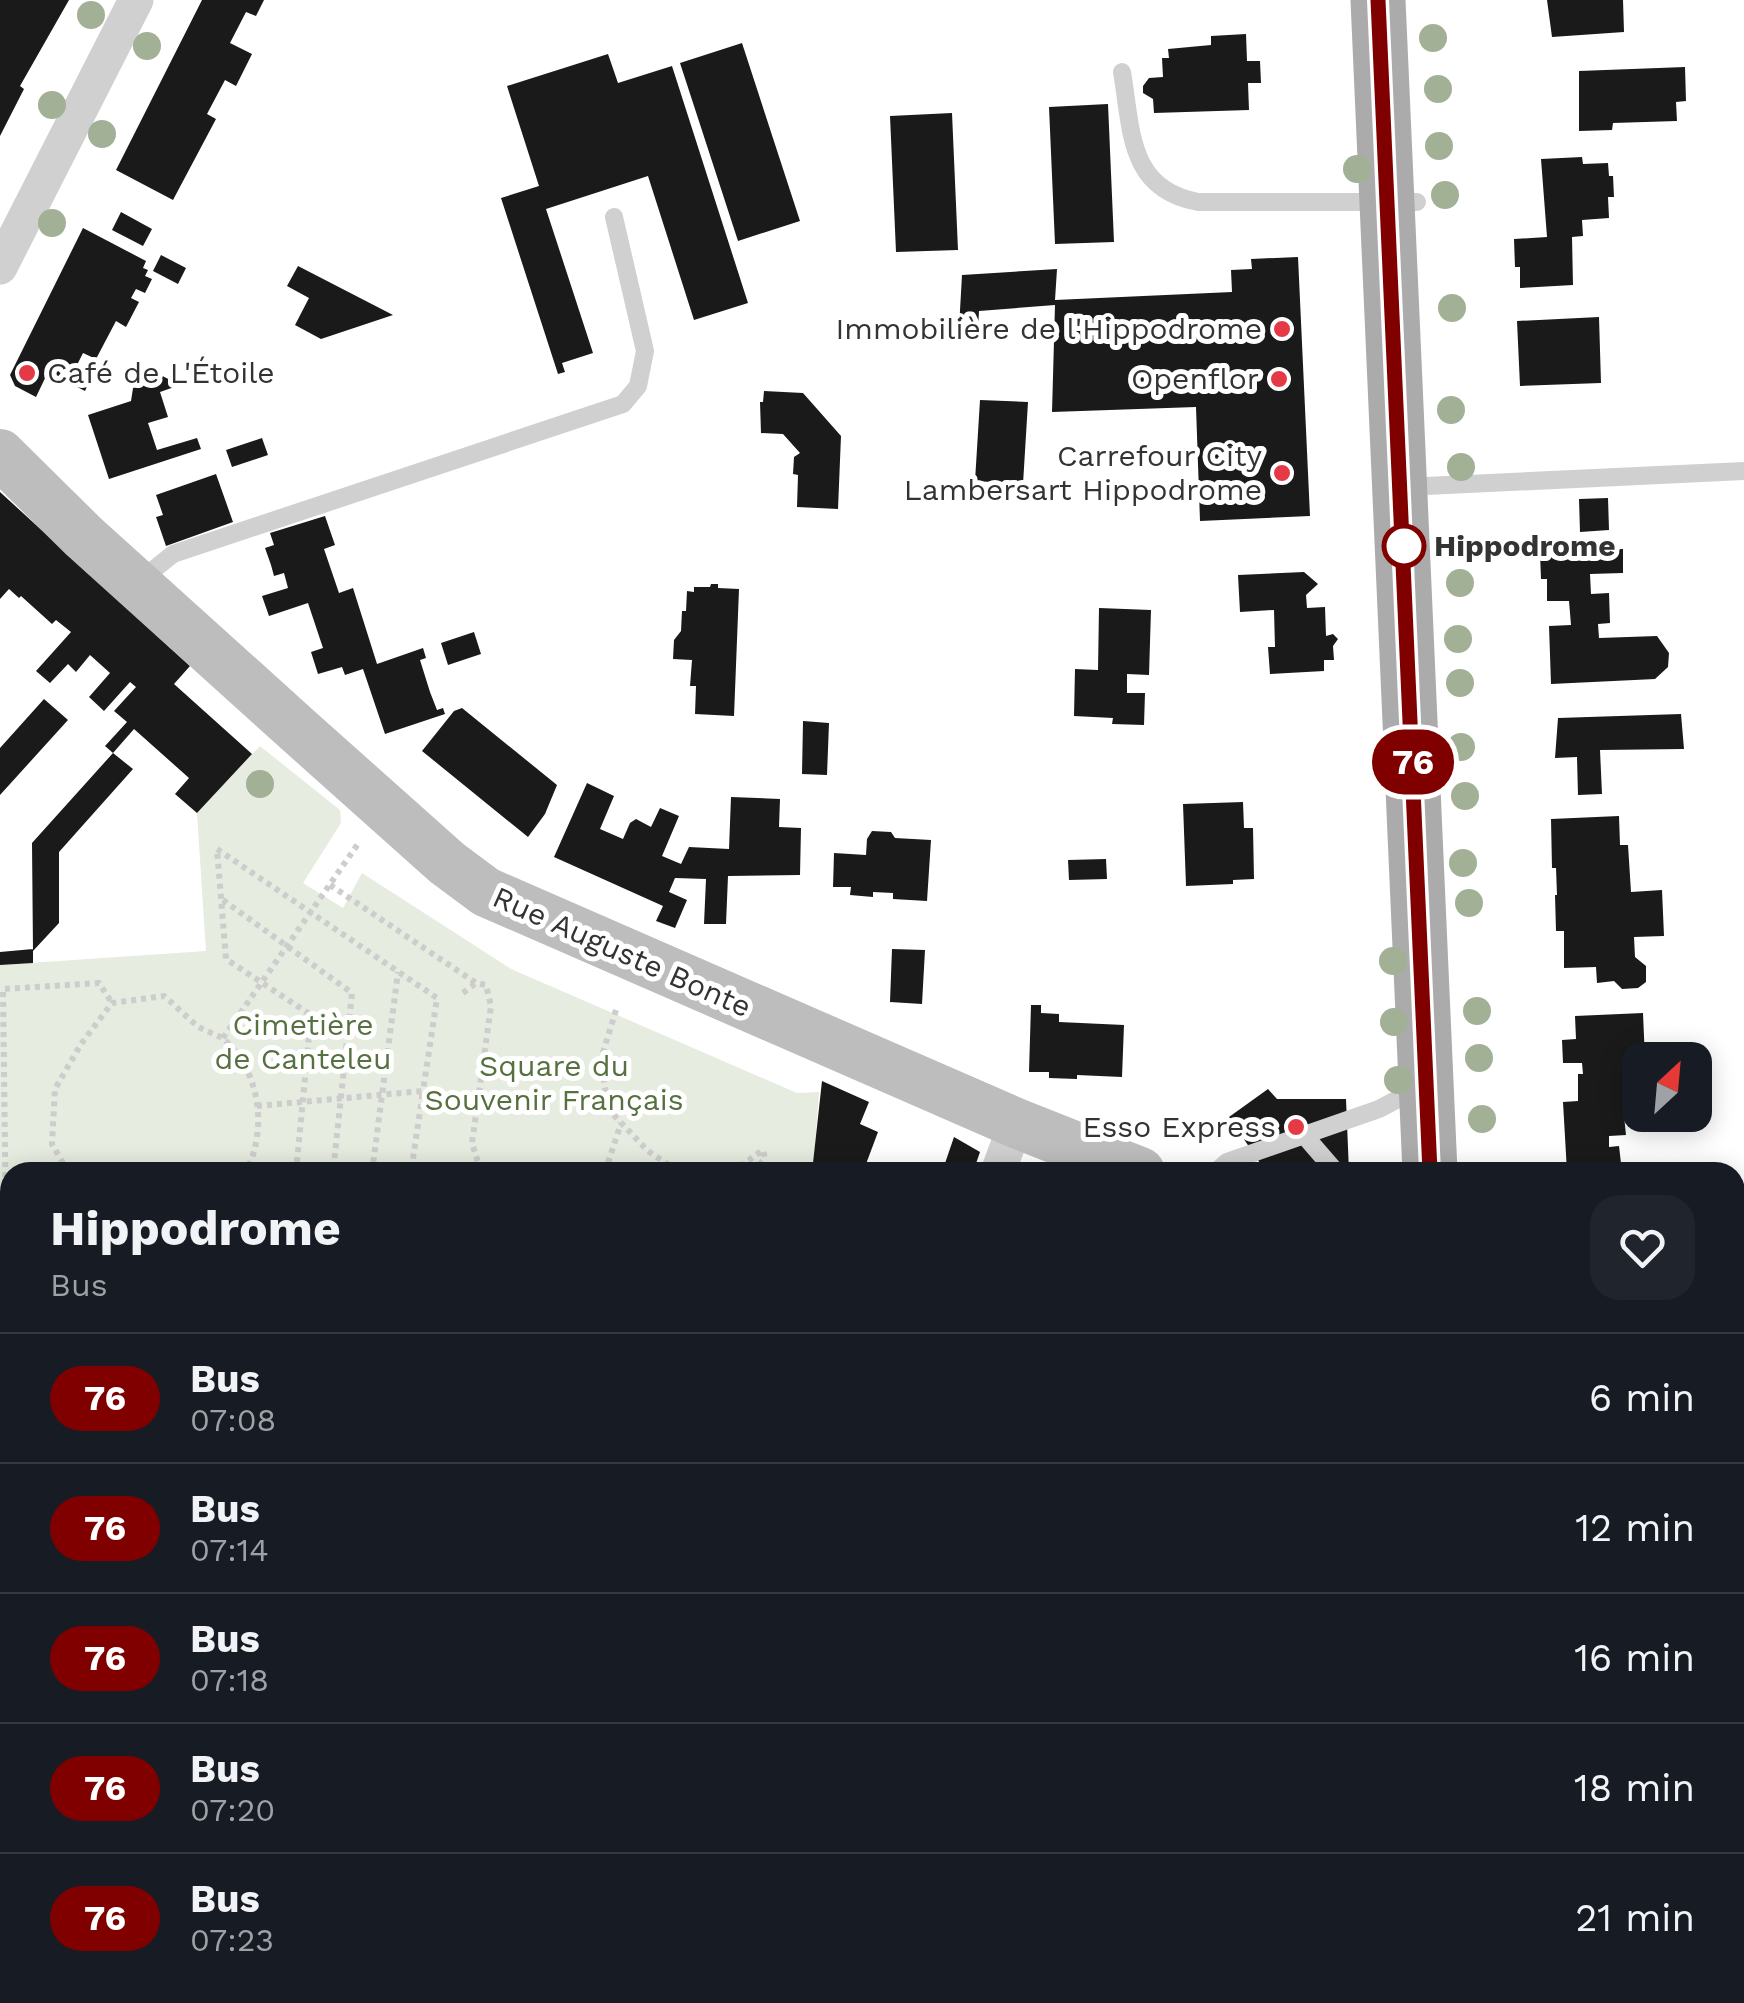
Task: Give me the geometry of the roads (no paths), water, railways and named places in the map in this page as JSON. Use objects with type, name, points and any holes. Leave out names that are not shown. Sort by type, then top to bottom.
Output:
[{"type":"main road","points":[[1378,0],[1402,202],[1414,486],[1457,1162]]},
{"type":"main road","points":[[1402,202],[1409,0]]},
{"type":"main road","points":[[1414,486],[1430,1162]]},
{"type":"street","points":[[0,267],[136,0]]},
{"type":"street","name":"Rue Auguste Bonte","points":[[0,454],[136,584],[468,880],[508,904],[1115,1162]]},
{"type":"street","points":[[1002,1162],[1016,1123]]},
{"type":"lane","points":[[1122,72],[1139,157],[1147,175],[1169,194],[1198,202],[1402,202]]},
{"type":"lane","points":[[136,584],[173,554],[624,404],[638,386],[646,350],[614,217]]},
{"type":"lane","points":[[1414,486],[1744,471]]},
{"type":"lane","points":[[1227,1162],[1379,1109],[1426,1084]]},
{"type":"lane","points":[[1304,1135],[1327,1162]]},
{"type":"place","name":"Immobilière de l'Hippodrome","points":[[1282,329]]},
{"type":"place","name":"Café de L'Étoile","points":[[27,373]]},
{"type":"place","name":"Openflor","points":[[1279,379]]},
{"type":"place","name":"Carrefour City Lambersart Hippodrome","points":[[1282,473]]},
{"type":"place","name":"Hippodrome","points":[[1404,546]]},
{"type":"place","name":"Esso Express","points":[[1296,1127]]},
{"type":"park label","name":"Cimetière de Canteleu","points":[[303,1042]]},
{"type":"park label","name":"Square du Souvenir Français","points":[[554,1083]]}]
